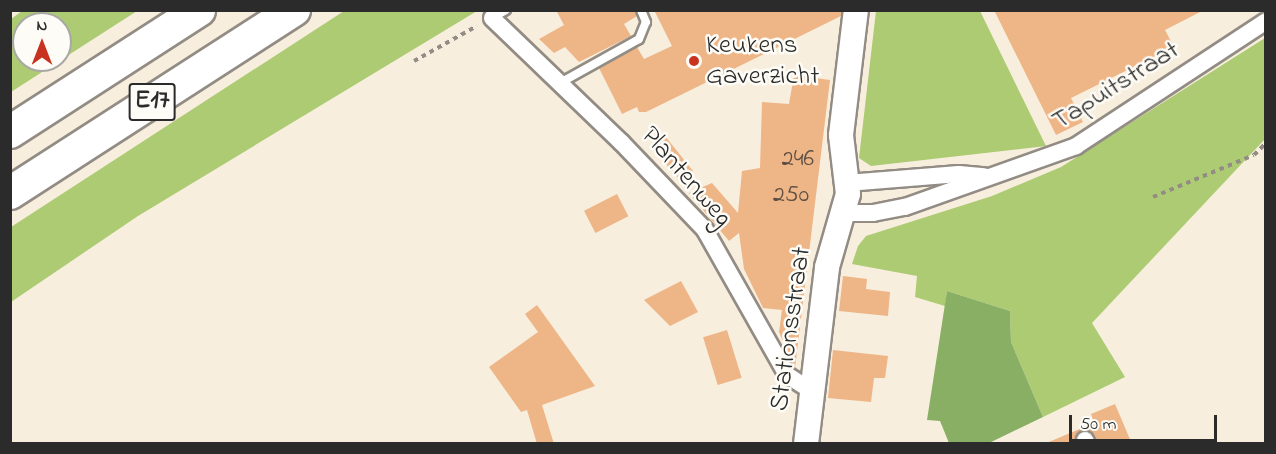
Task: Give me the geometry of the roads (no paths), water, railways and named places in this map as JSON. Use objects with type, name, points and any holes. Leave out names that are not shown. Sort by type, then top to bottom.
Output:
[{"type":"highway","name":"E17","points":[[10,132],[198,10]]},
{"type":"highway","name":"E17","points":[[10,193],[294,10]]},
{"type":"street","name":"Stationsstraat","points":[[806,444],[826,267],[846,213],[847,183],[841,135],[856,10]]},
{"type":"street","name":"Plantenweg","points":[[499,14],[560,83],[705,230],[787,375],[812,391]]},
{"type":"street","name":"Tapuitstraat","points":[[846,213],[873,213],[905,207],[962,189],[984,176],[1076,146],[1266,21]]},
{"type":"street","name":"Tapuitstraat","points":[[847,183],[959,174],[984,176]]},
{"type":"lane","points":[[560,83],[639,39],[646,22],[641,10]]},
{"type":"place","name":"Keukens Gaverzicht","points":[[694,61]]}]
